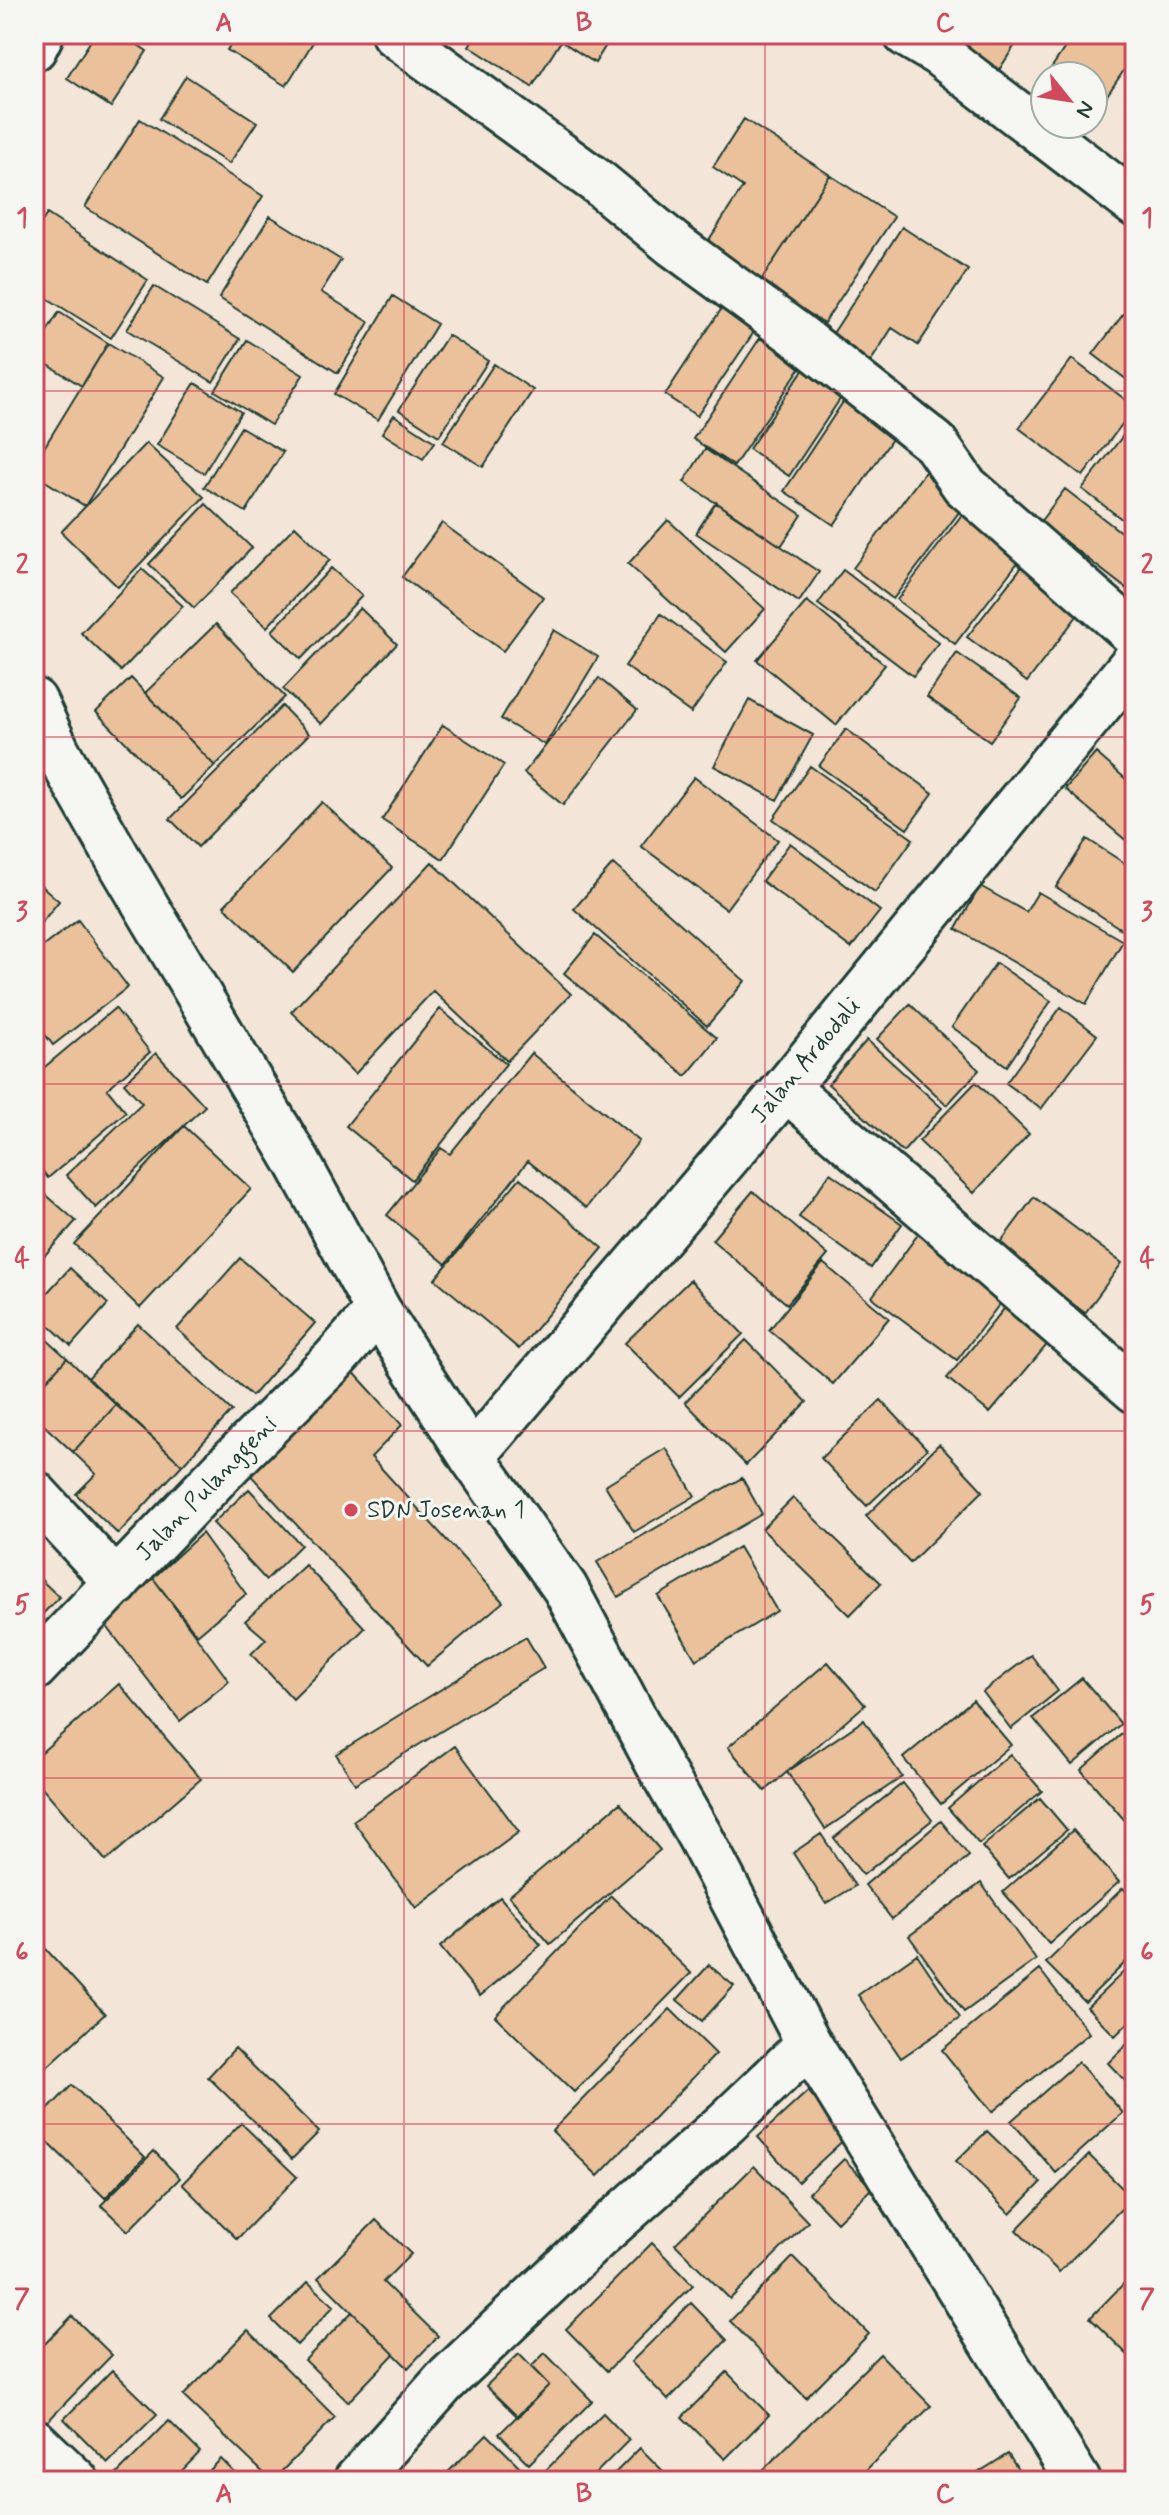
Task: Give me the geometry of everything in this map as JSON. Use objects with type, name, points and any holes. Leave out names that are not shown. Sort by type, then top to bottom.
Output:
[{"type":"street","points":[[34,48],[41,34]]},
{"type":"street","points":[[394,34],[599,183],[673,244],[796,334],[935,443],[964,485],[1135,635]]},
{"type":"street","points":[[906,34],[938,53],[1135,204]]},
{"type":"street","name":"Jalan Ardodali","points":[[472,1457],[786,1088],[1135,661]]},
{"type":"street","points":[[34,701],[57,751],[129,879],[297,1161],[378,1310],[472,1457],[565,1588],[809,2044],[1078,2481]]},
{"type":"street","points":[[786,1088],[1135,1390]]},
{"type":"street","name":"Jalan Pulanggeni","points":[[34,1668],[230,1463],[333,1361],[378,1310]]},
{"type":"street","points":[[34,1493],[117,1583]]},
{"type":"street","points":[[356,2481],[444,2382],[809,2044]]},
{"type":"street","points":[[34,2441],[76,2481]]},
{"type":"building","points":[[95,34],[121,34],[147,51],[111,107],[67,78]]},
{"type":"building","points":[[237,34],[318,34],[286,86],[227,50]]},
{"type":"building","points":[[476,34],[613,34],[595,63],[561,41],[532,87],[469,46]]},
{"type":"building","points":[[944,34],[1022,34],[999,70]]},
{"type":"building","points":[[1074,34],[1126,34],[1135,40],[1135,54],[1109,92],[1109,60],[1057,60]]},
{"type":"building","points":[[186,76],[257,122],[229,164],[159,119]]},
{"type":"building","points":[[140,119],[263,196],[207,285],[85,207]]},
{"type":"building","points":[[744,119],[830,175],[760,282],[705,246],[743,187],[713,167]]},
{"type":"building","points":[[830,175],[894,217],[824,323],[760,282]]},
{"type":"building","points":[[47,214],[148,280],[111,338],[34,290],[34,234]]},
{"type":"building","points":[[270,216],[341,260],[321,292],[369,322],[338,373],[219,298]]},
{"type":"building","points":[[902,227],[968,270],[918,345],[892,328],[869,364],[830,338]]},
{"type":"building","points":[[154,286],[240,339],[213,382],[127,330]]},
{"type":"building","points":[[393,296],[437,324],[378,420],[334,394]]},
{"type":"building","points":[[1135,299],[1135,386],[1093,354]]},
{"type":"building","points":[[722,308],[756,329],[697,416],[665,395]]},
{"type":"building","points":[[59,312],[108,343],[82,386],[34,356]]},
{"type":"building","points":[[448,335],[488,361],[439,436],[399,410]]},
{"type":"building","points":[[760,338],[802,365],[734,466],[693,439]]},
{"type":"building","points":[[247,340],[303,375],[271,425],[215,391]]},
{"type":"building","points":[[108,343],[164,377],[85,506],[34,474],[34,464]]},
{"type":"building","points":[[1072,359],[1135,407],[1083,476],[1019,428]]},
{"type":"building","points":[[494,364],[533,390],[483,467],[443,442]]},
{"type":"building","points":[[805,367],[844,393],[789,476],[749,449]]},
{"type":"building","points":[[195,383],[241,412],[204,473],[157,445]]},
{"type":"building","points":[[851,390],[902,424],[834,525],[784,491]]},
{"type":"building","points":[[394,415],[435,442],[423,459],[382,433]]},
{"type":"building","points":[[1135,420],[1135,529],[1082,489]]},
{"type":"building","points":[[241,427],[283,452],[246,512],[204,487]]},
{"type":"building","points":[[146,443],[204,497],[118,587],[61,532]]},
{"type":"building","points":[[705,449],[802,515],[781,546],[684,482]]},
{"type":"building","points":[[928,468],[969,499],[893,599],[853,568]]},
{"type":"building","points":[[1065,489],[1135,543],[1135,581],[1128,590],[1040,522]]},
{"type":"building","points":[[716,502],[819,572],[799,602],[696,533]]},
{"type":"building","points":[[206,504],[252,548],[194,608],[149,564]]},
{"type":"building","points":[[967,508],[1025,553],[955,644],[897,600]]},
{"type":"building","points":[[668,520],[765,609],[726,652],[628,564]]},
{"type":"building","points":[[442,523],[543,597],[503,651],[402,577]]},
{"type":"building","points":[[295,526],[330,560],[267,627],[230,593]]},
{"type":"building","points":[[1027,560],[1086,604],[1027,682],[967,637]]},
{"type":"building","points":[[331,568],[362,596],[301,659],[272,631]]},
{"type":"building","points":[[142,569],[183,606],[121,671],[81,633]]},
{"type":"building","points":[[843,570],[939,643],[913,676],[818,604]]},
{"type":"building","points":[[807,601],[885,665],[836,725],[757,660]]},
{"type":"building","points":[[360,608],[397,644],[321,724],[283,689]]},
{"type":"building","points":[[661,614],[727,662],[691,713],[625,666]]},
{"type":"building","points":[[216,624],[285,697],[215,766],[145,693]]},
{"type":"building","points":[[554,630],[598,657],[545,745],[501,719]]},
{"type":"building","points":[[957,653],[1021,698],[990,741],[927,697]]},
{"type":"building","points":[[131,678],[215,766],[181,799],[96,712]]},
{"type":"building","points":[[599,678],[637,710],[563,805],[524,773]]},
{"type":"building","points":[[749,700],[813,735],[777,800],[714,766]]},
{"type":"building","points":[[282,706],[309,734],[198,847],[170,819]]},
{"type":"building","points":[[443,725],[504,765],[443,859],[382,820]]},
{"type":"building","points":[[846,729],[933,793],[907,829],[819,766]]},
{"type":"building","points":[[1096,753],[1135,787],[1135,848],[1065,789]]},
{"type":"building","points":[[810,766],[913,839],[875,892],[773,819]]},
{"type":"building","points":[[694,777],[778,840],[726,909],[641,846]]},
{"type":"building","points":[[322,802],[392,868],[293,972],[224,906]]},
{"type":"building","points":[[1087,839],[1135,870],[1135,938],[1056,887]]},
{"type":"building","points":[[790,843],[880,911],[851,948],[762,881]]},
{"type":"building","points":[[432,862],[571,994],[507,1061],[433,991],[355,1074],[291,1012]]},
{"type":"building","points":[[613,864],[745,981],[707,1026],[574,909]]},
{"type":"building","points":[[34,879],[59,901],[34,932]]},
{"type":"building","points":[[980,886],[1026,912],[1038,892],[1123,941],[1086,1004],[956,929]]},
{"type":"building","points":[[78,920],[128,987],[53,1045],[34,1020],[34,953]]},
{"type":"building","points":[[595,935],[717,1038],[686,1076],[564,973]]},
{"type":"building","points":[[996,963],[1051,1001],[1007,1066],[952,1027]]},
{"type":"building","points":[[910,1004],[979,1070],[947,1105],[877,1039]]},
{"type":"building","points":[[1061,1007],[1097,1035],[1041,1109],[1006,1083]]},
{"type":"building","points":[[115,1008],[150,1052],[107,1089],[126,1112],[48,1178],[34,1160],[34,1076]]},
{"type":"building","points":[[440,1009],[506,1064],[412,1180],[346,1126]]},
{"type":"building","points":[[867,1040],[942,1108],[903,1152],[828,1084]]},
{"type":"building","points":[[156,1053],[205,1106],[96,1208],[66,1175],[142,1103],[124,1083]]},
{"type":"building","points":[[531,1053],[639,1141],[586,1208],[528,1161],[446,1264],[387,1215],[441,1148],[450,1154]]},
{"type":"building","points":[[976,1082],[1029,1134],[974,1193],[919,1141]]},
{"type":"building","points":[[184,1126],[251,1189],[140,1308],[74,1244]]},
{"type":"building","points":[[830,1173],[902,1224],[871,1268],[799,1217]]},
{"type":"building","points":[[520,1178],[603,1248],[519,1349],[435,1279]]},
{"type":"building","points":[[753,1191],[828,1255],[787,1304],[712,1240]]},
{"type":"building","points":[[44,1193],[76,1221],[34,1267],[34,1204]]},
{"type":"building","points":[[1034,1197],[1122,1263],[1085,1313],[997,1247]]},
{"type":"building","points":[[922,1229],[1008,1293],[957,1360],[872,1297]]},
{"type":"building","points":[[240,1258],[315,1323],[252,1396],[177,1329]]},
{"type":"building","points":[[823,1263],[889,1318],[833,1384],[769,1330]]},
{"type":"building","points":[[70,1268],[108,1304],[71,1346],[34,1311],[34,1307]]},
{"type":"building","points":[[690,1280],[743,1334],[679,1397],[625,1343]]},
{"type":"building","points":[[1013,1298],[1056,1334],[990,1413],[947,1378]]},
{"type":"building","points":[[138,1324],[232,1411],[182,1465],[88,1378]]},
{"type":"building","points":[[34,1328],[67,1358],[34,1394]]},
{"type":"building","points":[[746,1340],[807,1402],[746,1465],[685,1402]]},
{"type":"building","points":[[67,1358],[116,1405],[73,1452],[34,1416],[34,1394]]},
{"type":"building","name":"SDN Josenan 1","points":[[348,1366],[402,1425],[371,1457],[503,1602],[427,1666],[245,1469]]},
{"type":"building","points":[[881,1400],[927,1449],[867,1506],[821,1458]]},
{"type":"building","points":[[116,1405],[182,1465],[118,1534],[76,1494],[96,1474],[73,1452]]},
{"type":"building","points":[[939,1444],[983,1491],[910,1563],[866,1516]]},
{"type":"building","points":[[666,1448],[695,1496],[634,1532],[605,1485]]},
{"type":"building","points":[[742,1478],[762,1514],[618,1597],[597,1562]]},
{"type":"building","points":[[249,1489],[301,1545],[266,1580],[213,1523]]},
{"type":"building","points":[[793,1498],[881,1583],[850,1615],[762,1529]]},
{"type":"building","points":[[202,1533],[246,1594],[197,1635],[153,1578]]},
{"type":"building","points":[[739,1547],[777,1611],[696,1660],[658,1596]]},
{"type":"building","points":[[305,1565],[365,1628],[293,1699],[251,1654],[266,1639],[245,1621]]},
{"type":"building","points":[[34,1573],[59,1597],[34,1623]]},
{"type":"building","points":[[153,1578],[229,1681],[180,1721],[105,1624]]},
{"type":"building","points":[[526,1637],[544,1668],[355,1784],[336,1754]]},
{"type":"building","points":[[1031,1655],[1058,1691],[1011,1729],[983,1692]]},
{"type":"building","points":[[828,1662],[865,1705],[765,1791],[728,1747]]},
{"type":"building","points":[[1082,1678],[1121,1724],[1072,1765],[1033,1718]]},
{"type":"building","points":[[119,1684],[201,1779],[106,1861],[34,1778],[34,1759]]},
{"type":"building","points":[[973,1700],[1011,1745],[941,1804],[903,1758]]},
{"type":"building","points":[[864,1720],[902,1777],[825,1829],[787,1772]]},
{"type":"building","points":[[1124,1732],[1135,1744],[1135,1832],[1081,1770]]},
{"type":"building","points":[[455,1746],[519,1832],[416,1908],[353,1821]]},
{"type":"building","points":[[1010,1754],[1042,1791],[979,1844],[948,1808]]},
{"type":"building","points":[[903,1783],[932,1820],[863,1875],[834,1838]]},
{"type":"building","points":[[1040,1798],[1067,1830],[1009,1879],[982,1847]]},
{"type":"building","points":[[620,1803],[660,1850],[550,1944],[509,1896]]},
{"type":"building","points":[[941,1821],[969,1856],[892,1919],[865,1885]]},
{"type":"building","points":[[1073,1830],[1119,1882],[1049,1944],[1003,1892]]},
{"type":"building","points":[[821,1834],[855,1886],[826,1904],[793,1853]]},
{"type":"building","points":[[981,1883],[1036,1960],[964,2012],[909,1936]]},
{"type":"building","points":[[1123,1888],[1135,1900],[1135,1953],[1085,2002],[1046,1963]]},
{"type":"building","points":[[611,1896],[691,1973],[574,2092],[495,2016]]},
{"type":"building","points":[[500,1897],[541,1945],[480,1996],[440,1947]]},
{"type":"building","points":[[34,1936],[105,2014],[34,2079]]},
{"type":"building","points":[[917,1954],[960,2018],[901,2058],[858,1995]]},
{"type":"building","points":[[1135,1961],[1135,2016],[1115,2036],[1087,2007]]},
{"type":"building","points":[[709,1965],[734,1986],[702,2021],[677,2000]]},
{"type":"building","points":[[1040,1970],[1089,2033],[992,2112],[942,2050]]},
{"type":"building","points":[[670,2009],[716,2054],[598,2176],[552,2131]]},
{"type":"building","points":[[1135,2036],[1135,2085],[1132,2088],[1108,2063]]},
{"type":"building","points":[[235,2048],[319,2132],[292,2159],[208,2077]]},
{"type":"building","points":[[1078,2062],[1123,2113],[1056,2173],[1011,2121]]},
{"type":"building","points":[[72,2085],[145,2157],[105,2198],[34,2129],[34,2124]]},
{"type":"building","points":[[808,2091],[848,2136],[798,2182],[758,2137]]},
{"type":"building","points":[[241,2123],[297,2177],[237,2239],[182,2184]]},
{"type":"building","points":[[987,2131],[1041,2183],[1010,2214],[956,2161]]},
{"type":"building","points":[[154,2151],[180,2178],[128,2231],[101,2205]]},
{"type":"building","points":[[1089,2155],[1132,2198],[1059,2272],[1016,2230]]},
{"type":"building","points":[[844,2159],[872,2188],[837,2222],[809,2193]]},
{"type":"building","points":[[754,2166],[808,2222],[730,2299],[675,2244]]},
{"type":"building","points":[[376,2220],[411,2254],[383,2282],[438,2336],[408,2368],[318,2278]]},
{"type":"building","points":[[652,2243],[693,2285],[607,2371],[566,2329]]},
{"type":"building","points":[[793,2257],[869,2334],[806,2398],[730,2321]]},
{"type":"building","points":[[1135,2272],[1135,2362],[1090,2318]]},
{"type":"building","points":[[308,2282],[334,2306],[297,2345],[271,2319]]},
{"type":"building","points":[[691,2303],[727,2340],[668,2400],[631,2362]]},
{"type":"building","points":[[352,2312],[394,2354],[348,2402],[305,2360]]},
{"type":"building","points":[[72,2316],[112,2355],[46,2423],[34,2410],[34,2355]]},
{"type":"building","points":[[248,2330],[335,2417],[272,2481],[183,2396]]},
{"type":"building","points":[[545,2353],[592,2401],[529,2464],[499,2434],[549,2385],[531,2367]]},
{"type":"building","points":[[519,2354],[549,2385],[518,2417],[486,2386]]},
{"type":"building","points":[[880,2354],[931,2406],[855,2481],[774,2481],[763,2470]]},
{"type":"building","points":[[112,2370],[157,2414],[108,2463],[64,2419]]},
{"type":"building","points":[[727,2372],[769,2415],[725,2459],[682,2417]]},
{"type":"building","points":[[603,2413],[629,2440],[588,2481],[555,2481],[545,2471]]},
{"type":"building","points":[[169,2421],[200,2452],[172,2481],[124,2481],[117,2474]]},
{"type":"building","points":[[487,2434],[534,2481],[439,2481]]},
{"type":"building","points":[[640,2448],[666,2474],[659,2481],[607,2481]]},
{"type":"building","points":[[1008,2454],[1025,2481],[965,2481]]},
{"type":"building","points":[[221,2459],[243,2481],[199,2481]]},
{"type":"place","name":"SDN Josenan 1","points":[[351,1510]]}]
